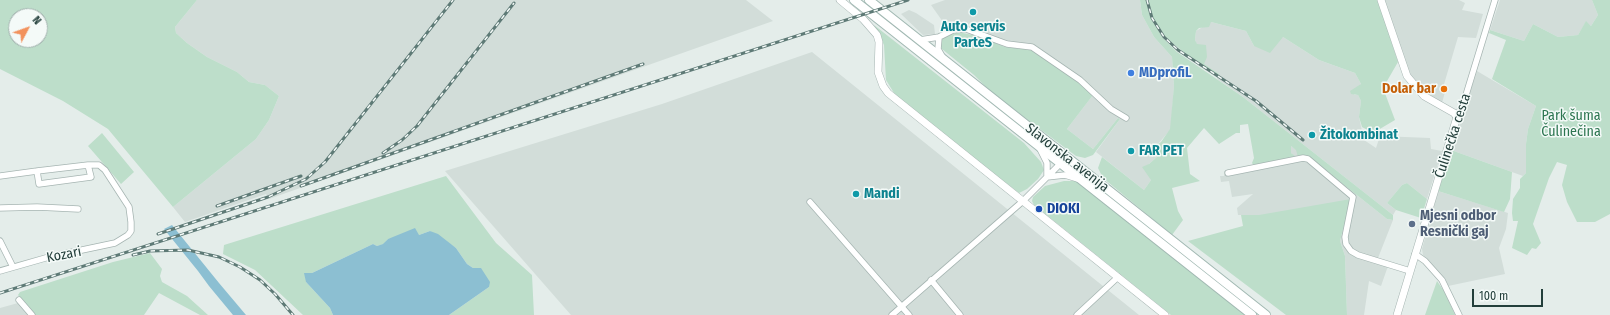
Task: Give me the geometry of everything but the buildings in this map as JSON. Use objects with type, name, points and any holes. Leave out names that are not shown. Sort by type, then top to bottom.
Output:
[{"type":"main road","name":"Slavonska avenija","points":[[854,0],[1040,148],[1063,161],[1080,180],[1252,315]]},
{"type":"main road","name":"Slavonska avenija","points":[[869,0],[943,58],[1063,161],[1266,315]]},
{"type":"street","points":[[840,0],[869,24],[876,35],[879,42],[878,72],[883,86],[888,93],[1165,315]]},
{"type":"street","points":[[1381,0],[1407,76],[1424,96],[1456,116]]},
{"type":"street","name":"Čulinečka cesta","points":[[1397,315],[1456,125],[1456,116],[1462,108],[1495,0]]},
{"type":"street","points":[[920,40],[939,37],[953,30],[966,29],[1007,44],[1036,49],[1080,80],[1118,114],[1126,118]]},
{"type":"street","points":[[939,37],[938,49],[943,58]]},
{"type":"street","name":"Slavonska avenija","points":[[1040,148],[1047,163],[1047,177]]},
{"type":"street","points":[[1228,173],[1303,158],[1308,159],[1353,197],[1345,237],[1346,244],[1351,251],[1358,255],[1410,271]]},
{"type":"street","name":"Slavonska avenija","points":[[892,315],[1023,201],[1063,161]]},
{"type":"street","points":[[0,176],[36,171],[88,165],[90,177],[39,184],[36,171]]},
{"type":"street","name":"Kozari","points":[[0,271],[115,243],[123,240],[131,231],[129,207],[105,170],[99,165],[88,165]]},
{"type":"street","name":"Slavonska avenija","points":[[1047,177],[1065,175],[1080,180]]},
{"type":"street","points":[[810,202],[909,315]]},
{"type":"street","points":[[0,208],[38,206],[78,209]]},
{"type":"street","points":[[0,240],[13,267]]},
{"type":"street","points":[[1416,254],[1442,280],[1459,315]]},
{"type":"street","points":[[1076,315],[1118,277]]},
{"type":"street","points":[[931,280],[960,315]]},
{"type":"street","points":[[19,300],[32,315]]},
{"type":"shaded area","points":[[197,0],[746,0],[773,21],[269,199],[266,194],[185,222],[173,207],[256,139],[269,120],[279,96],[265,85],[249,82],[237,72],[207,57],[176,33],[175,27]]},
{"type":"shaded area","points":[[945,0],[1140,0],[1142,15],[1154,37],[1172,57],[1174,86],[1171,129],[1158,144],[1158,156],[1149,164],[1151,180],[1144,190],[1096,152],[1120,119],[1118,118],[1093,149],[1067,129],[1096,91],[1083,79],[1036,46],[1011,43],[961,25],[948,29],[931,5]]},
{"type":"shaded area","points":[[1384,0],[1459,0],[1465,3],[1462,10],[1483,14],[1476,38],[1458,37],[1442,91],[1445,92],[1442,103],[1428,94],[1413,79],[1408,70]]},
{"type":"shaded area","points":[[1500,0],[1592,0],[1598,15],[1591,26],[1586,22],[1578,35],[1558,37],[1533,24],[1524,41],[1490,30]]},
{"type":"shaded area","points":[[909,10],[934,25],[935,34],[923,35],[901,14]]},
{"type":"shaded area","points":[[1211,22],[1246,31],[1254,46],[1283,37],[1319,60],[1355,73],[1361,84],[1354,95],[1358,95],[1361,101],[1359,117],[1364,140],[1376,148],[1380,136],[1430,138],[1431,149],[1442,151],[1427,199],[1407,183],[1402,185],[1387,203],[1396,210],[1393,215],[1243,97],[1217,79],[1219,74],[1203,64],[1195,40],[1196,31]]},
{"type":"shaded area","points":[[812,52],[1139,315],[571,315],[445,171],[662,104]]},
{"type":"shaded area","points":[[1477,71],[1536,106],[1528,129],[1526,144],[1526,173],[1523,176],[1451,150]]},
{"type":"shaded area","points":[[1291,146],[1310,158],[1387,219],[1393,220],[1378,258],[1388,266],[1381,286],[1369,281],[1364,315],[1347,315],[1345,256],[1340,241],[1344,225],[1259,215],[1238,215],[1237,208],[1253,194],[1232,197],[1229,181],[1221,182],[1220,176],[1224,176],[1224,171],[1255,167],[1294,156],[1291,153]]},
{"type":"shaded area","points":[[1438,191],[1508,213],[1506,229],[1499,248],[1505,274],[1448,286],[1423,255],[1422,249]]},
{"type":"shaded area","points":[[18,303],[29,315],[0,315],[0,308]]},
{"type":"green space","points":[[0,0],[197,0],[175,27],[176,33],[207,57],[237,72],[249,82],[265,85],[279,96],[269,120],[256,139],[173,207],[108,129],[63,101],[0,69]]},
{"type":"green space","points":[[1140,0],[1146,0],[1151,19],[1163,38],[1177,52],[1243,97],[1393,215],[1393,220],[1387,219],[1310,158],[1298,157],[1296,150],[1291,146],[1291,153],[1295,156],[1255,167],[1252,163],[1254,158],[1248,124],[1240,125],[1240,133],[1236,133],[1219,144],[1204,128],[1187,148],[1190,174],[1200,181],[1172,188],[1178,211],[1183,220],[1172,235],[1103,178],[1098,168],[1102,157],[1144,190],[1151,180],[1142,167],[1149,164],[1158,156],[1154,147],[1161,142],[1170,129],[1174,86],[1172,57],[1154,37],[1142,15]]},
{"type":"green space","points":[[1148,0],[1378,0],[1398,62],[1383,88],[1395,120],[1373,133],[1362,127],[1359,117],[1361,101],[1358,95],[1351,94],[1350,91],[1361,84],[1355,73],[1319,60],[1283,37],[1270,53],[1254,46],[1246,31],[1211,22],[1209,27],[1199,28],[1196,31],[1195,40],[1197,44],[1206,45],[1207,57],[1204,64],[1219,74],[1219,76],[1197,63],[1164,36],[1153,18]]},
{"type":"green space","name":"Park šuma Čulinečina","points":[[1592,0],[1610,0],[1610,214],[1595,222],[1577,222],[1567,202],[1562,185],[1567,165],[1557,162],[1549,178],[1533,224],[1541,243],[1536,249],[1532,248],[1527,255],[1512,248],[1518,221],[1513,221],[1512,213],[1513,199],[1520,188],[1520,179],[1526,173],[1526,144],[1528,129],[1536,106],[1492,79],[1506,40],[1489,33],[1490,30],[1524,41],[1533,24],[1558,37],[1578,35],[1586,21],[1591,26],[1598,15]]},
{"type":"green space","points":[[874,25],[1024,143],[1041,162],[1044,170],[1038,179],[1027,189],[1019,193],[899,101],[886,80],[884,45]]},
{"type":"green space","points":[[958,32],[978,36],[1005,47],[1033,50],[1093,95],[1067,129],[1093,149],[1118,118],[1120,119],[1093,155],[1085,158],[1076,156],[992,93],[974,75],[942,49],[940,45],[942,38]]},
{"type":"green space","points":[[102,133],[134,172],[121,184],[88,146]]},
{"type":"green space","points":[[1451,150],[1512,172],[1510,199],[1504,212],[1438,191]]},
{"type":"green space","points":[[446,176],[496,243],[532,275],[534,315],[449,315],[489,287],[473,268],[467,264],[456,248],[430,231],[419,235],[388,239],[384,244],[377,246],[373,244],[312,273],[306,282],[330,308],[333,315],[303,315],[255,270],[223,254],[224,245]]},
{"type":"green space","points":[[1064,181],[1077,181],[1247,315],[1171,315],[1034,205],[1032,201],[1033,197],[1045,186]]},
{"type":"green space","points":[[1407,183],[1427,199],[1421,218],[1396,210],[1387,203],[1402,185]]},
{"type":"green space","points":[[1351,199],[1340,241],[1345,256],[1347,315],[1286,315],[1188,241],[1243,226],[1241,215],[1259,215]]},
{"type":"green space","points":[[150,253],[162,269],[160,276],[162,282],[187,296],[208,315],[200,315],[159,293],[144,315],[34,315],[18,295],[20,292],[113,262]]},
{"type":"green space","points":[[1437,281],[1444,291],[1455,315],[1425,315]]},
{"type":"water","points":[[172,225],[246,315],[233,315],[209,286],[164,229]]},
{"type":"water","points":[[415,228],[419,235],[430,231],[438,234],[456,248],[467,264],[473,268],[481,268],[490,282],[489,287],[449,315],[333,315],[330,308],[306,282],[304,273],[312,273],[373,244],[377,246],[383,244],[388,239]]},
{"type":"railway","points":[[158,234],[268,197],[306,179],[325,162],[453,0]]},
{"type":"railway","points":[[0,293],[908,0]]},
{"type":"railway","points":[[1147,0],[1152,18],[1164,37],[1178,50],[1256,101],[1303,140]]},
{"type":"railway","points":[[383,153],[402,140],[417,126],[514,3]]},
{"type":"railway","points":[[301,186],[643,64]]},
{"type":"railway","points":[[217,206],[301,176]]},
{"type":"railway","points":[[133,255],[150,251],[188,250],[219,257],[240,267],[260,280],[275,294],[293,315]]},
{"type":"place","name":"Auto servis ParteS","points":[[973,12]]},
{"type":"place","name":"MDprofiL","points":[[1131,73]]},
{"type":"place","name":"Dolar bar","points":[[1444,89]]},
{"type":"place","name":"Žitokombinat","points":[[1312,135]]},
{"type":"place","name":"FAR PET","points":[[1131,151]]},
{"type":"place","name":"Mandi","points":[[856,194]]},
{"type":"place","name":"DIOKI","points":[[1039,209]]},
{"type":"place","name":"Mjesni odbor Resnički gaj","points":[[1412,224]]}]
